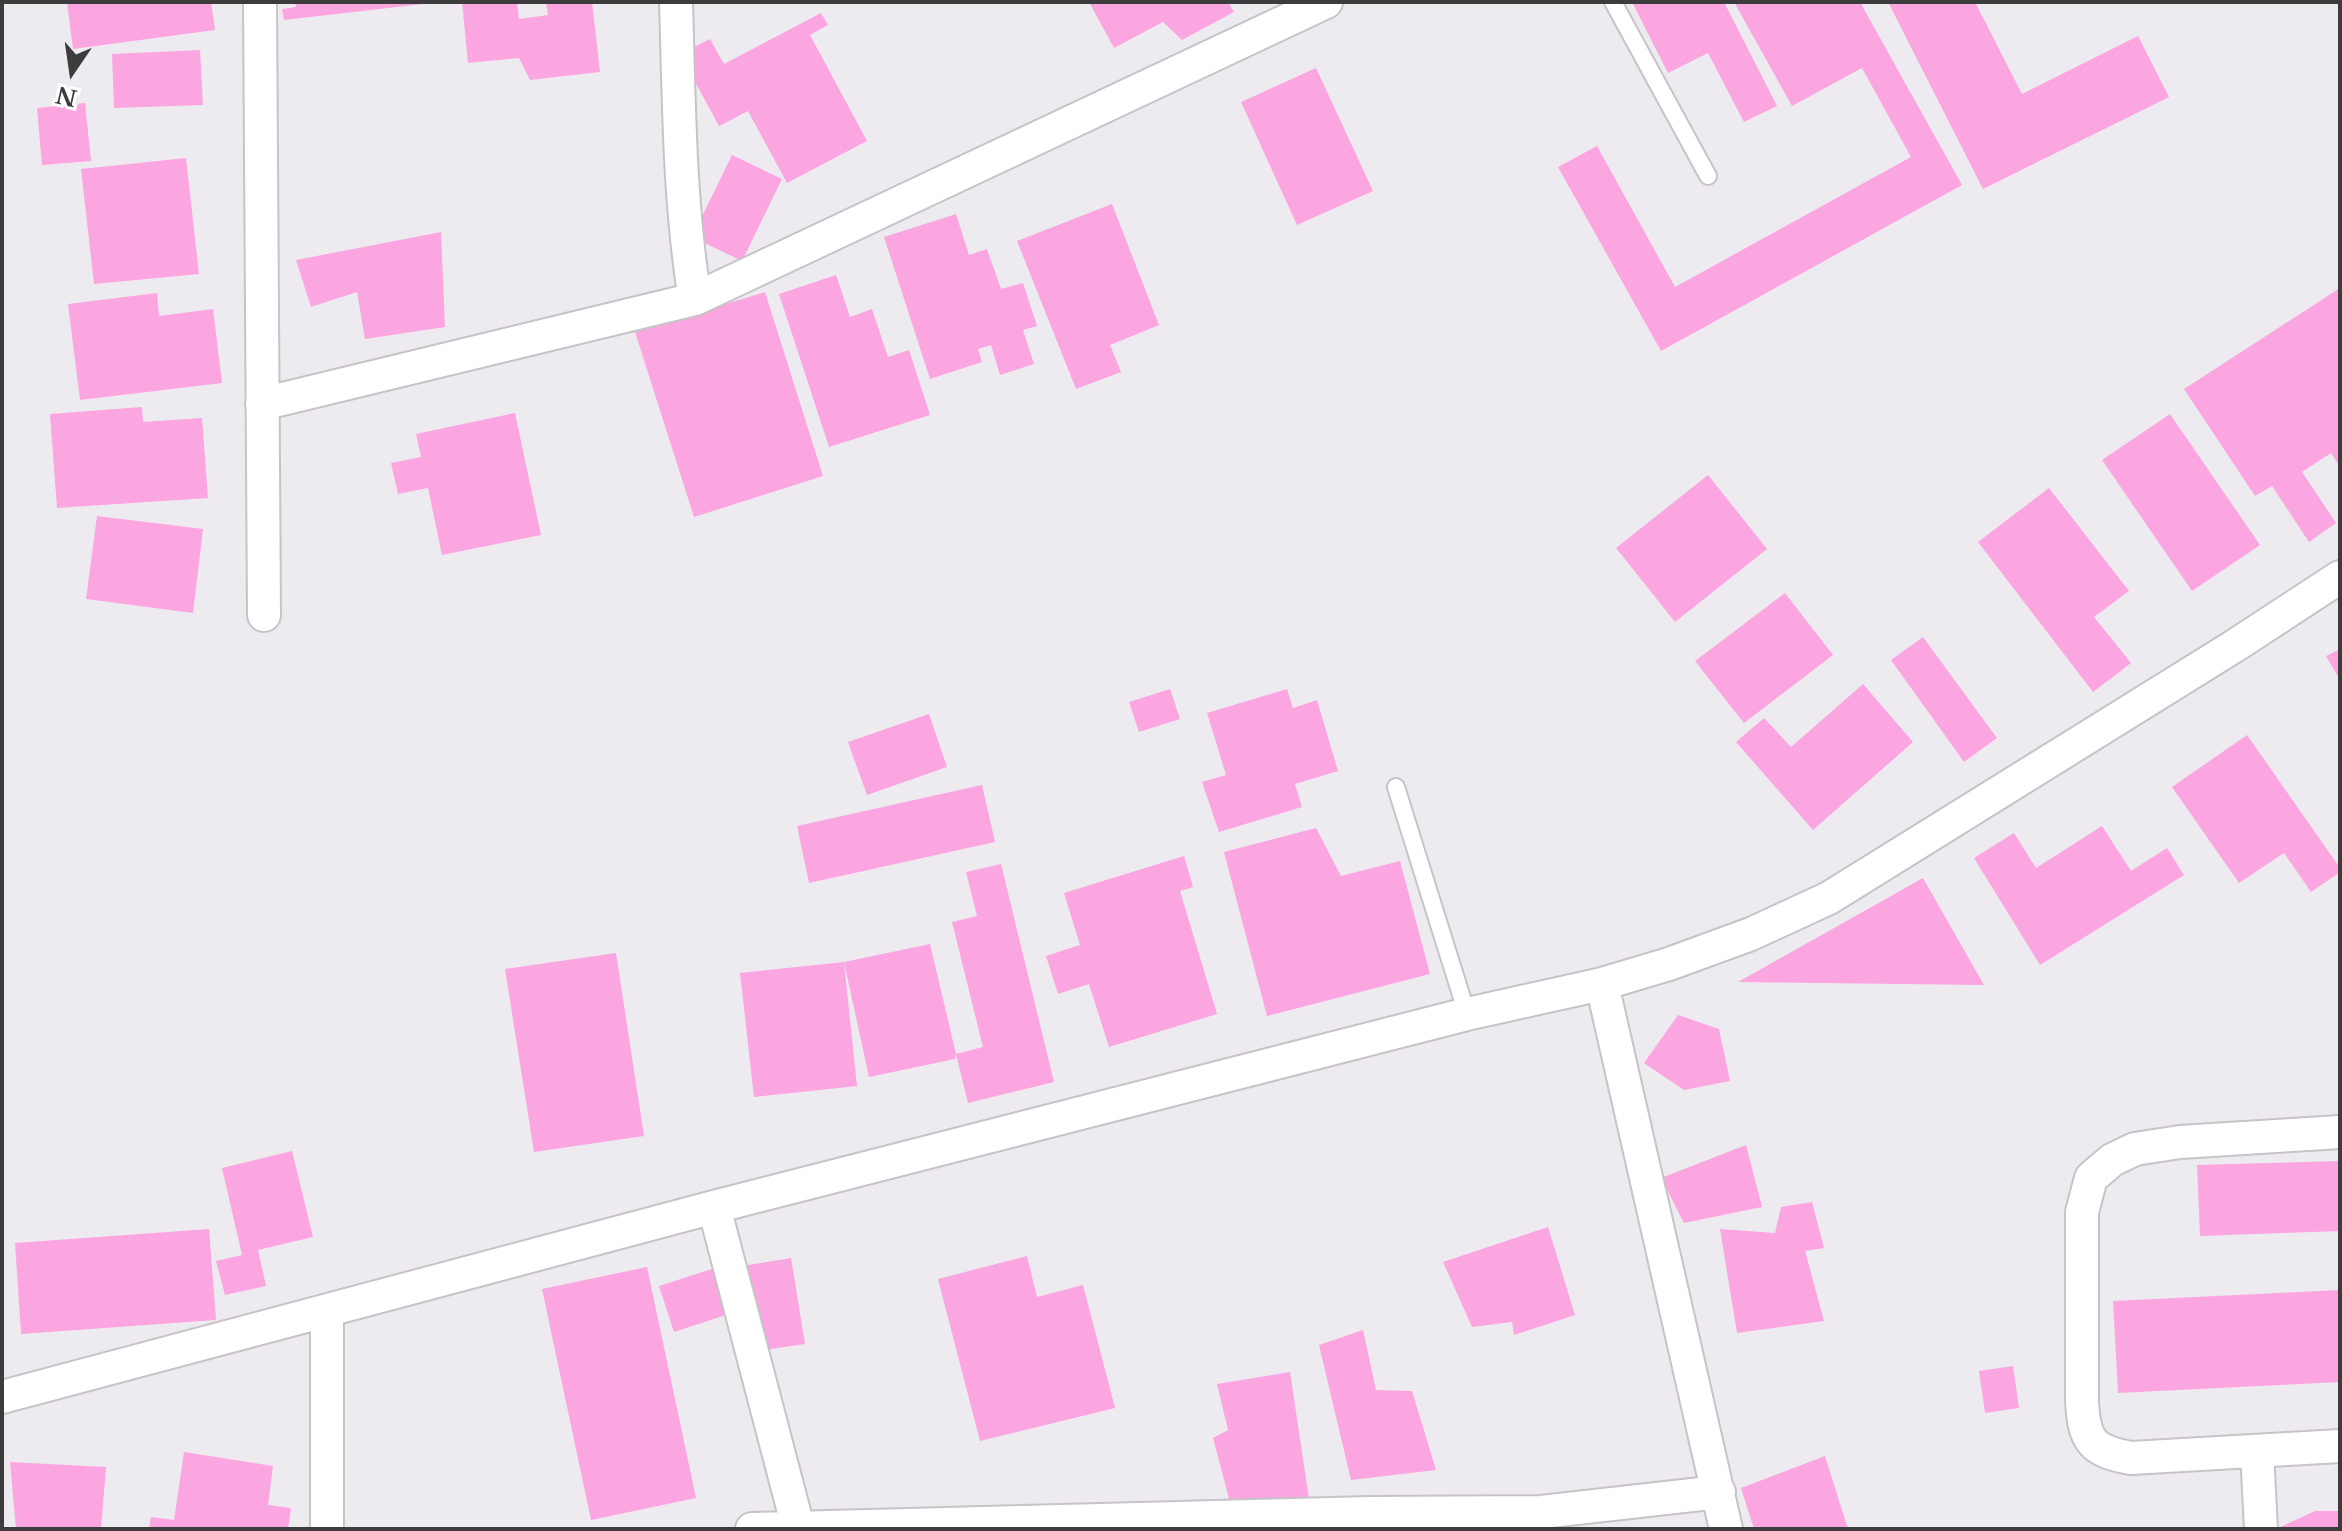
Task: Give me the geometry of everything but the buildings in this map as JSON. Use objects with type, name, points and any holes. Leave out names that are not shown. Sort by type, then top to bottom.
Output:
[{"type":"street","points":[[260,2],[264,615]]},
{"type":"street","points":[[676,2],[682,189],[686,245],[695,299]]},
{"type":"street","points":[[262,404],[695,299],[1274,12],[1326,2]]},
{"type":"street","points":[[2,1397],[714,1207],[1467,1014],[1602,984],[1669,964],[1751,934],[1829,898],[2340,577]]},
{"type":"street","points":[[1602,984],[1726,1529]]},
{"type":"street","points":[[2340,1132],[2180,1142],[2135,1149],[2112,1160],[2091,1178],[2084,1197],[2082,1401],[2084,1428],[2093,1444],[2109,1454],[2131,1458],[2340,1446]]},
{"type":"street","points":[[714,1207],[798,1527]]},
{"type":"street","points":[[327,1312],[327,1529]]},
{"type":"street","points":[[2257,1452],[2261,1529]]},
{"type":"street","points":[[752,1529],[1370,1513],[1541,1512],[1719,1492]]},
{"type":"lane","points":[[1613,2],[1708,176]]},
{"type":"lane","points":[[1396,787],[1467,1014]]}]
